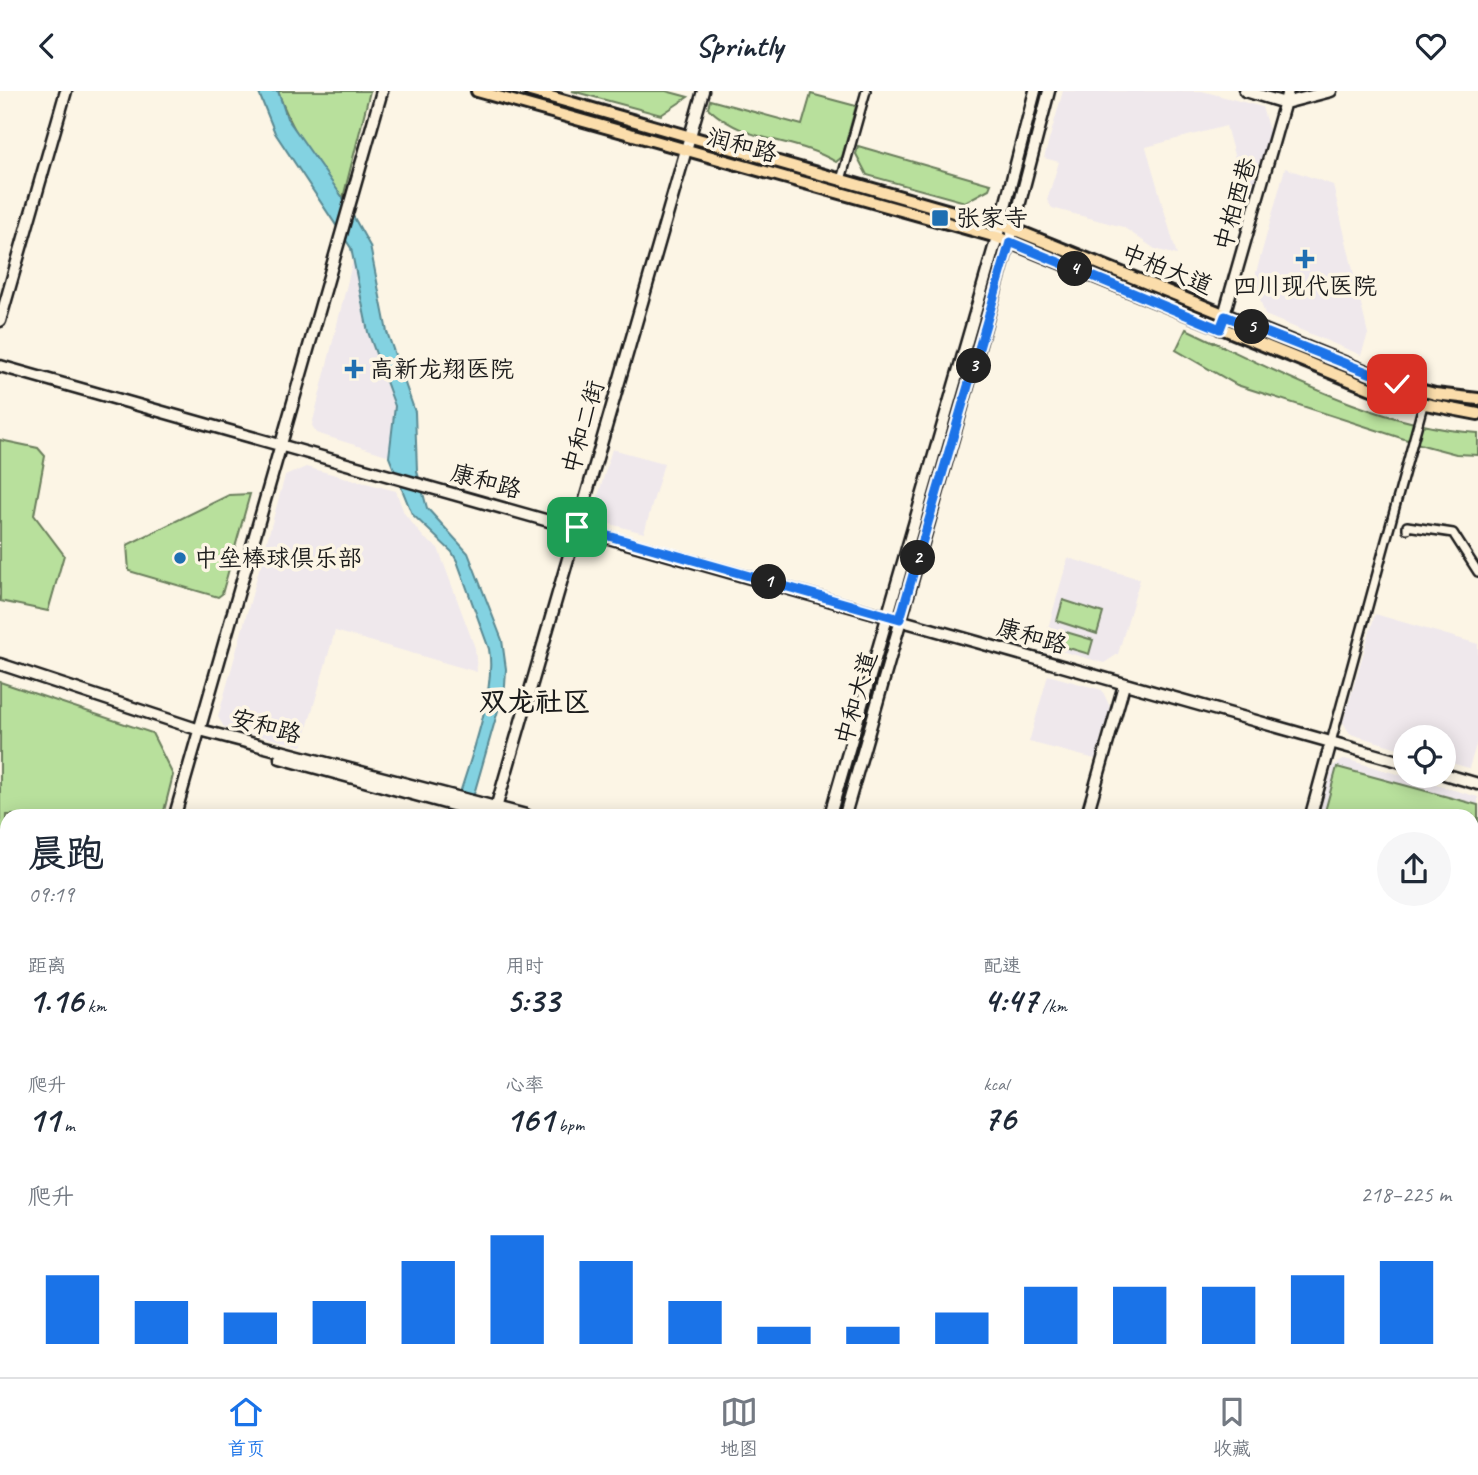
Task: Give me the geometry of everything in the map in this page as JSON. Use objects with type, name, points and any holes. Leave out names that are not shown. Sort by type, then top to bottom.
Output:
[{"type":"main road","name":"润和路","points":[[477,91],[682,151],[997,237]]},
{"type":"main road","name":"润和路","points":[[530,91],[686,138],[1000,225]]},
{"type":"main road","name":"中柏大道","points":[[1000,225],[1397,384],[1435,394],[1478,399]]},
{"type":"main road","name":"中柏大道","points":[[997,237],[1394,398],[1478,414]]},
{"type":"street","points":[[0,321],[66,91]]},
{"type":"street","points":[[178,809],[382,91]]},
{"type":"street","name":"中和二街","points":[[686,138],[697,91]]},
{"type":"street","name":"中和二街","points":[[493,809],[682,151],[703,91]]},
{"type":"street","points":[[841,180],[866,91]]},
{"type":"street","name":"中和大道","points":[[832,809],[997,237],[1035,91]]},
{"type":"street","name":"中和大道","points":[[847,809],[1010,242],[1049,91]]},
{"type":"street","points":[[1245,91],[1285,103],[1331,91]]},
{"type":"street","name":"中柏西巷","points":[[1220,329],[1288,91]]},
{"type":"street","name":"康和路","points":[[0,366],[1393,760]]},
{"type":"street","points":[[1313,809],[1423,405]]},
{"type":"street","points":[[1407,529],[1407,526],[1415,526],[1453,533],[1478,572]]},
{"type":"street","name":"安和路","points":[[0,664],[199,733]]},
{"type":"street","name":"安和路","points":[[0,670],[199,733],[480,809]]},
{"type":"street","points":[[1089,809],[1124,685]]},
{"type":"street","points":[[1456,778],[1478,784]]},
{"type":"shaded area","points":[[1063,91],[1202,91],[1262,107],[1270,134],[1249,210],[1226,126],[1146,147],[1177,255],[1155,249],[1123,227],[1052,208],[1047,200],[1059,162],[1044,158]]},
{"type":"shaded area","name":"四川现代医院","points":[[1285,168],[1333,185],[1368,334],[1361,355],[1265,315],[1255,283],[1256,273]]},
{"type":"shaded area","name":"高新龙翔医院","points":[[354,256],[368,332],[395,406],[390,456],[316,433],[312,425]]},
{"type":"shaded area","points":[[612,449],[664,463],[644,533],[606,523],[596,503]]},
{"type":"shaded area","points":[[306,467],[396,491],[404,513],[424,538],[438,548],[475,648],[477,672],[335,631],[302,746],[224,727],[218,717],[285,476]]},
{"type":"shaded area","points":[[1068,558],[1140,579],[1118,654],[1104,663],[1043,646]]},
{"type":"shaded area","points":[[1375,614],[1478,644],[1478,739],[1469,768],[1456,764],[1456,725],[1393,725],[1393,747],[1350,734],[1343,722]]},
{"type":"shaded area","points":[[1048,675],[1102,690],[1110,707],[1095,759],[1029,742]]},
{"type":"shaded area","points":[[1345,759],[1393,773],[1393,788],[1446,788],[1478,797],[1478,809],[1321,809],[1333,766]]},
{"type":"green space","points":[[278,91],[370,91],[343,198],[305,147]]},
{"type":"green space","points":[[572,91],[666,91],[688,97],[661,115]]},
{"type":"green space","points":[[811,94],[856,106],[842,157],[836,162],[804,148],[740,129],[708,108],[710,100],[802,125]]},
{"type":"green space","points":[[858,146],[991,184],[989,189],[965,202],[867,175],[856,154]]},
{"type":"green space","points":[[1186,329],[1292,379],[1365,409],[1440,429],[1478,433],[1478,455],[1456,454],[1426,446],[1237,385],[1176,350]]},
{"type":"green space","points":[[0,440],[38,448],[45,456],[34,515],[64,555],[48,611],[0,601]]},
{"type":"green space","name":"中垒棒球俱乐部","points":[[250,494],[222,594],[218,597],[129,571],[127,545],[229,495]]},
{"type":"green space","points":[[1063,600],[1103,613],[1097,634],[1057,621]]},
{"type":"green space","points":[[1066,632],[1093,640],[1089,654],[1062,646]]},
{"type":"green space","points":[[0,682],[152,733],[173,775],[164,809],[0,809]]},
{"type":"green space","points":[[1337,767],[1393,782],[1393,788],[1415,788],[1478,805],[1478,809],[1326,809]]},
{"type":"water","points":[[258,91],[278,91],[287,118],[343,198],[370,246],[387,332],[415,412],[417,471],[427,508],[468,553],[502,640],[506,669],[505,686],[470,809],[455,809],[485,709],[489,687],[489,649],[457,561],[452,552],[412,514],[389,457],[395,406],[368,332],[351,248],[275,133]]},
{"type":"place","name":"张家寺","points":[[940,218]]},
{"type":"place","name":"四川现代医院","points":[[1305,259]]},
{"type":"place","name":"高新龙翔医院","points":[[354,369]]},
{"type":"place","name":"中垒棒球俱乐部","points":[[180,558]]},
{"type":"district","name":"双龙社区","points":[[535,701]]},
{"type":"route","points":[[577,527],[900,619],[1010,242],[1220,329],[1225,316],[1397,384]]}]
